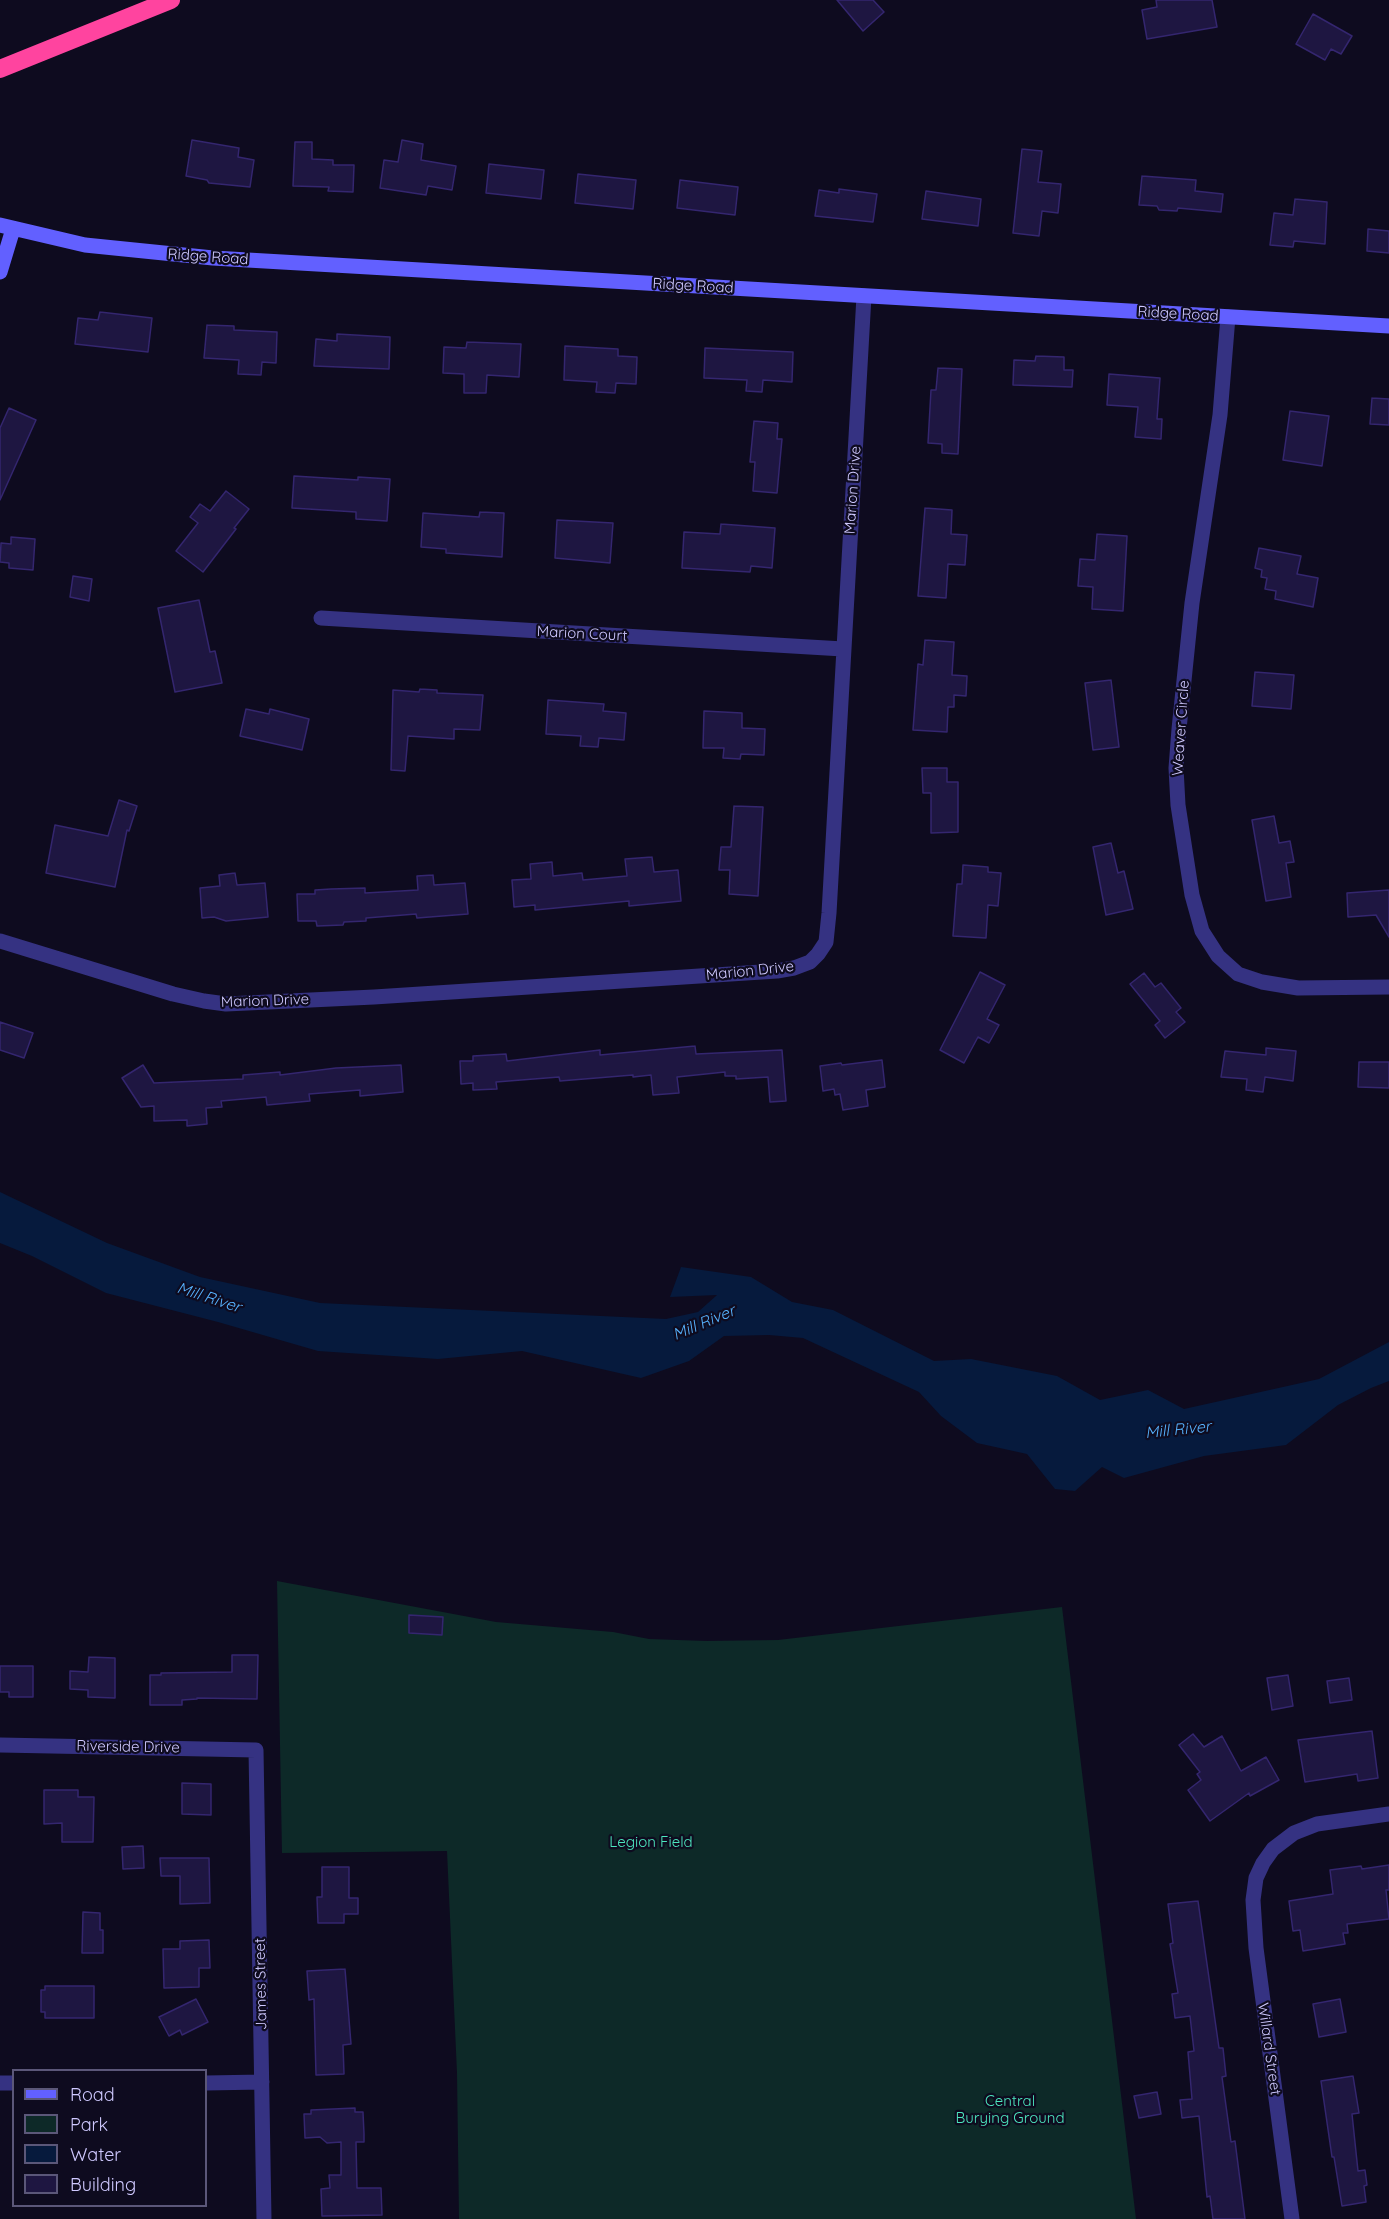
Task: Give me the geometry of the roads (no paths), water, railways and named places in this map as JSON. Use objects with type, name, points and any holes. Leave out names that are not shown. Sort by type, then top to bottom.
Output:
[{"type":"highway","points":[[0,69],[171,0]]},
{"type":"main road","points":[[0,272],[7,227]]},
{"type":"main road","name":"Ridge Road","points":[[7,227],[96,247],[204,257],[1389,326]]},
{"type":"street","name":"Marion Drive","points":[[0,941],[173,994],[204,1002],[226,1004],[374,997],[777,971],[810,962],[826,942],[864,296]]},
{"type":"street","name":"Weaver Circle","points":[[1228,317],[1220,415],[1192,603],[1176,768],[1178,805],[1192,895],[1202,931],[1218,956],[1238,974],[1262,982],[1298,988],[1389,987]]},
{"type":"street","name":"Marion Court","points":[[321,618],[843,650]]},
{"type":"street","name":"Riverside Drive","points":[[0,1745],[256,1750]]},
{"type":"street","name":"James Street","points":[[256,1750],[264,2219]]},
{"type":"street","name":"Willard Street","points":[[1292,2219],[1256,1948],[1253,1900],[1256,1878],[1273,1849],[1294,1833],[1317,1824],[1389,1814]]},
{"type":"street","points":[[207,2082],[262,2082]]},
{"type":"water","name":"Mill River","points":[[0,1192],[107,1243],[200,1277],[320,1303],[666,1319],[698,1312],[717,1295],[670,1297],[681,1267],[751,1277],[792,1302],[833,1310],[934,1361],[971,1359],[1057,1376],[1100,1400],[1148,1390],[1184,1409],[1319,1379],[1389,1342],[1389,1381],[1338,1405],[1286,1445],[1204,1456],[1124,1478],[1102,1467],[1075,1491],[1055,1489],[1027,1454],[977,1443],[941,1416],[919,1392],[803,1338],[769,1335],[724,1336],[689,1361],[641,1378],[522,1351],[438,1359],[318,1351],[106,1293],[32,1256],[0,1243]]},
{"type":"park label","name":"Legion Field","points":[[651,1842]]},
{"type":"park label","name":"Central Burying Ground","points":[[1010,2110]]}]
